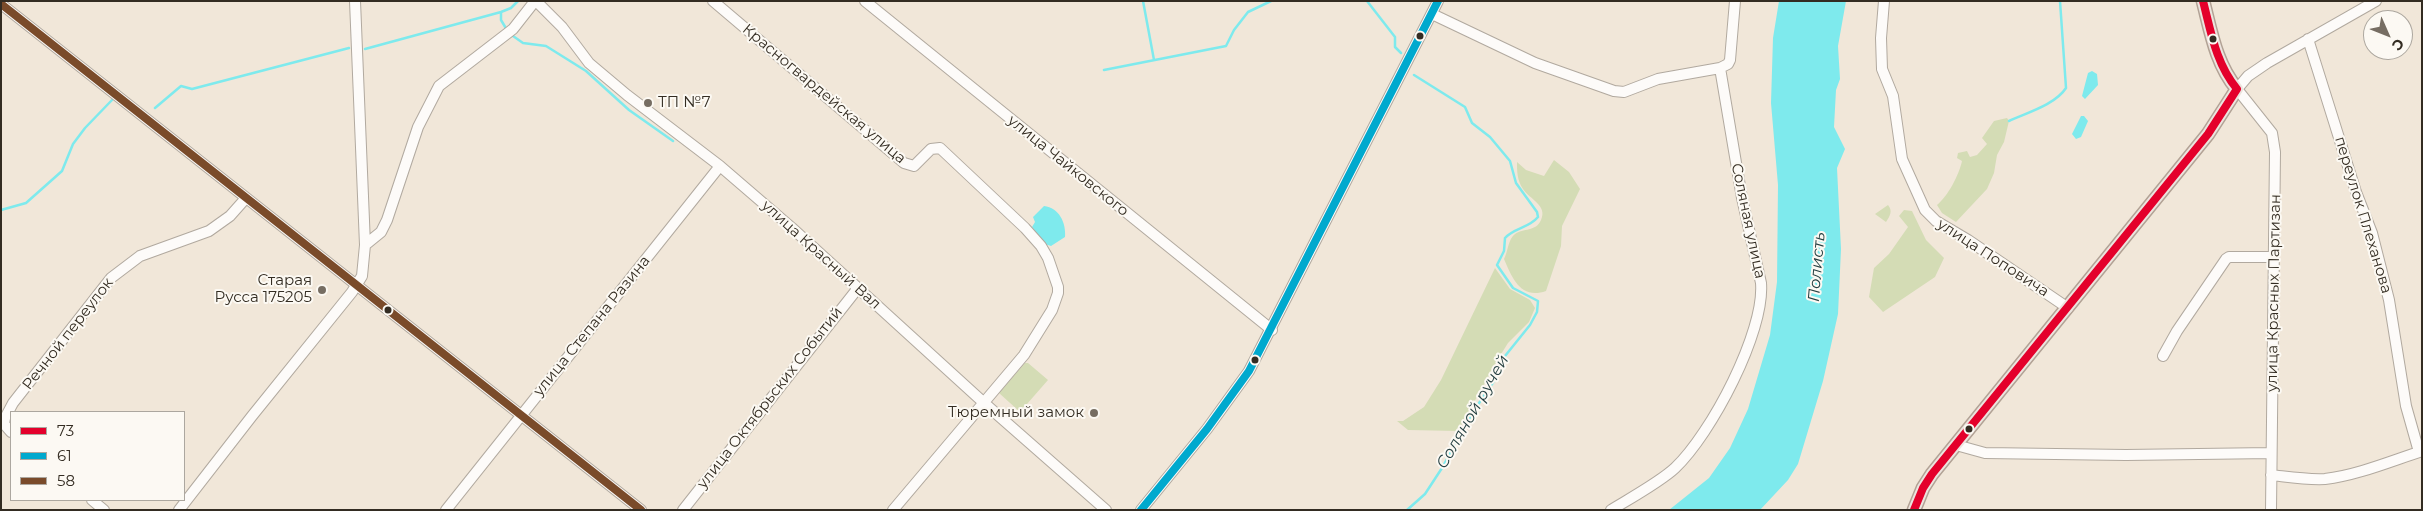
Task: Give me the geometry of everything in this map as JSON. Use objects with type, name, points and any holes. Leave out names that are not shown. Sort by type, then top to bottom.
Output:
[{"type":"main road","points":[[1914,510],[1923,488],[1956,444],[2208,134],[2237,89],[2226,76],[2221,64],[2204,1]]},
{"type":"street","points":[[180,510],[252,416],[361,280],[365,266],[365,245],[355,1]]},
{"type":"street","points":[[365,245],[381,232],[387,220],[412,144],[433,95],[439,86],[513,29],[535,1]]},
{"type":"street","name":"улица Красный Вал","points":[[535,1],[562,27],[589,63],[627,95],[720,166],[858,288],[982,402],[1106,510]]},
{"type":"street","name":"Красногвардейская улица","points":[[713,1],[904,163],[914,166],[931,148],[940,148],[1041,246],[1058,287],[1052,310],[1024,355],[982,402]]},
{"type":"street","name":"улица Чайковского","points":[[865,1],[1272,330]]},
{"type":"street","points":[[1141,510],[1234,394],[1272,330],[1438,1]]},
{"type":"street","points":[[1432,14],[1535,63],[1614,91],[1624,92],[1658,79],[1720,68],[1728,64],[1730,60],[1735,1]]},
{"type":"street","name":"улица Поповича","points":[[1884,1],[1881,38],[1882,69],[1893,96],[1902,159],[1926,210],[1936,221],[1968,240],[2068,308]]},
{"type":"street","points":[[2237,89],[2248,76],[2308,39],[2376,1]]},
{"type":"street","points":[[1,4],[641,510]]},
{"type":"street","name":"переулок Плеханова","points":[[2308,39],[2356,192],[2372,233],[2389,300],[2406,406],[2420,451]]},
{"type":"street","name":"Соляная улица","points":[[1610,510],[1675,468],[1707,428],[1735,378],[1754,329],[1762,297],[1761,283],[1742,198],[1720,68]]},
{"type":"street","name":"улица Красных Партизан","points":[[2237,89],[2272,133],[2274,143],[2271,510]]},
{"type":"street","name":"улица Степана Разина","points":[[446,510],[720,166]]},
{"type":"street","name":"Речной переулок","points":[[10,431],[4,424],[13,403],[111,278],[140,256],[209,231],[230,216],[246,198]]},
{"type":"street","points":[[2163,356],[2177,331],[2226,259],[2229,257],[2274,257]]},
{"type":"street","name":"улица Октябрьских Событий","points":[[683,510],[858,288]]},
{"type":"street","points":[[893,510],[982,402]]},
{"type":"street","points":[[1956,444],[1985,454],[2271,453]]},
{"type":"street","points":[[2271,475],[2307,479],[2350,474],[2420,451]]},
{"type":"street","points":[[93,501],[104,510]]},
{"type":"green space","points":[[2007,118],[2009,121],[2004,142],[1997,155],[1994,173],[1987,189],[1956,222],[1942,213],[1937,205],[1953,185],[1958,173],[1962,161],[1957,158],[1958,153],[1967,151],[1970,157],[1977,155],[1987,144],[1982,138],[1994,121]]},
{"type":"green space","points":[[1554,160],[1569,172],[1580,189],[1562,226],[1561,246],[1546,291],[1530,292],[1524,290],[1514,280],[1504,259],[1509,242],[1513,236],[1518,232],[1533,228],[1539,224],[1542,215],[1540,206],[1521,186],[1517,162],[1526,170],[1544,176]]},
{"type":"green space","points":[[1888,205],[1891,211],[1886,222],[1875,214]]},
{"type":"green space","points":[[1904,210],[1912,211],[1926,240],[1944,258],[1935,277],[1883,312],[1869,297],[1874,268],[1889,254],[1908,227],[1899,216]]},
{"type":"green space","points":[[1495,268],[1510,289],[1530,300],[1535,308],[1529,322],[1508,343],[1458,431],[1408,430],[1397,421],[1403,421],[1424,407],[1441,380]]},
{"type":"green space","points":[[1025,363],[1028,363],[1048,380],[1020,412],[999,393]]},
{"type":"water","name":"Полисть","points":[[1779,1],[1846,1],[1838,46],[1840,79],[1836,90],[1834,127],[1845,149],[1837,168],[1841,249],[1838,314],[1823,381],[1798,464],[1788,480],[1760,510],[1669,510],[1709,478],[1730,448],[1748,409],[1770,335],[1777,282],[1778,185],[1771,103],[1773,38]]},
{"type":"water","points":[[2092,71],[2097,74],[2098,85],[2085,99],[2082,96],[2088,73]]},
{"type":"water","points":[[2081,116],[2084,116],[2088,121],[2081,137],[2076,139],[2072,134]]},
{"type":"water","points":[[1044,206],[1058,213],[1063,221],[1065,231],[1065,237],[1051,246],[1045,244],[1032,227],[1035,222],[1033,217]]},
{"type":"waterway","points":[[365,49],[501,12],[511,8],[518,1]]},
{"type":"waterway","points":[[1143,1],[1154,60]]},
{"type":"waterway","points":[[1104,70],[1226,46],[1234,30],[1248,12],[1271,1]]},
{"type":"waterway","name":"Соляной ручей","points":[[1367,1],[1395,37],[1395,47],[1401,53]]},
{"type":"waterway","points":[[2009,121],[2048,104],[2066,88],[2060,1]]},
{"type":"waterway","points":[[501,12],[501,20],[507,30]]},
{"type":"waterway","points":[[513,36],[523,43],[546,46],[586,71],[629,110],[673,141]]},
{"type":"waterway","points":[[155,108],[181,86],[192,89],[349,48]]},
{"type":"waterway","name":"Соляной ручей","points":[[1407,510],[1425,494],[1442,468],[1473,412],[1494,381],[1501,361],[1530,325],[1537,312],[1538,301],[1513,288],[1497,265],[1504,251],[1505,238],[1530,224],[1538,217],[1537,212],[1516,183],[1510,161],[1490,137],[1472,123],[1465,107],[1414,75]]},
{"type":"waterway","points":[[1,210],[26,203],[62,171],[73,144],[85,128],[112,100]]},
{"type":"transit line","name":"61","points":[[1141,510],[1207,429],[1249,371],[1438,1]]},
{"type":"transit line","name":"73","points":[[1914,510],[1923,488],[1932,474],[2208,134],[2237,89],[2219,58],[2203,1]]},
{"type":"transit line","name":"58","points":[[1,4],[641,510]]},
{"type":"place","name":"ТП №7","points":[[648,103]]},
{"type":"place","name":"Старая Русса 175205","points":[[322,290]]},
{"type":"place","name":"Тюремный замок","points":[[1094,413]]}]
